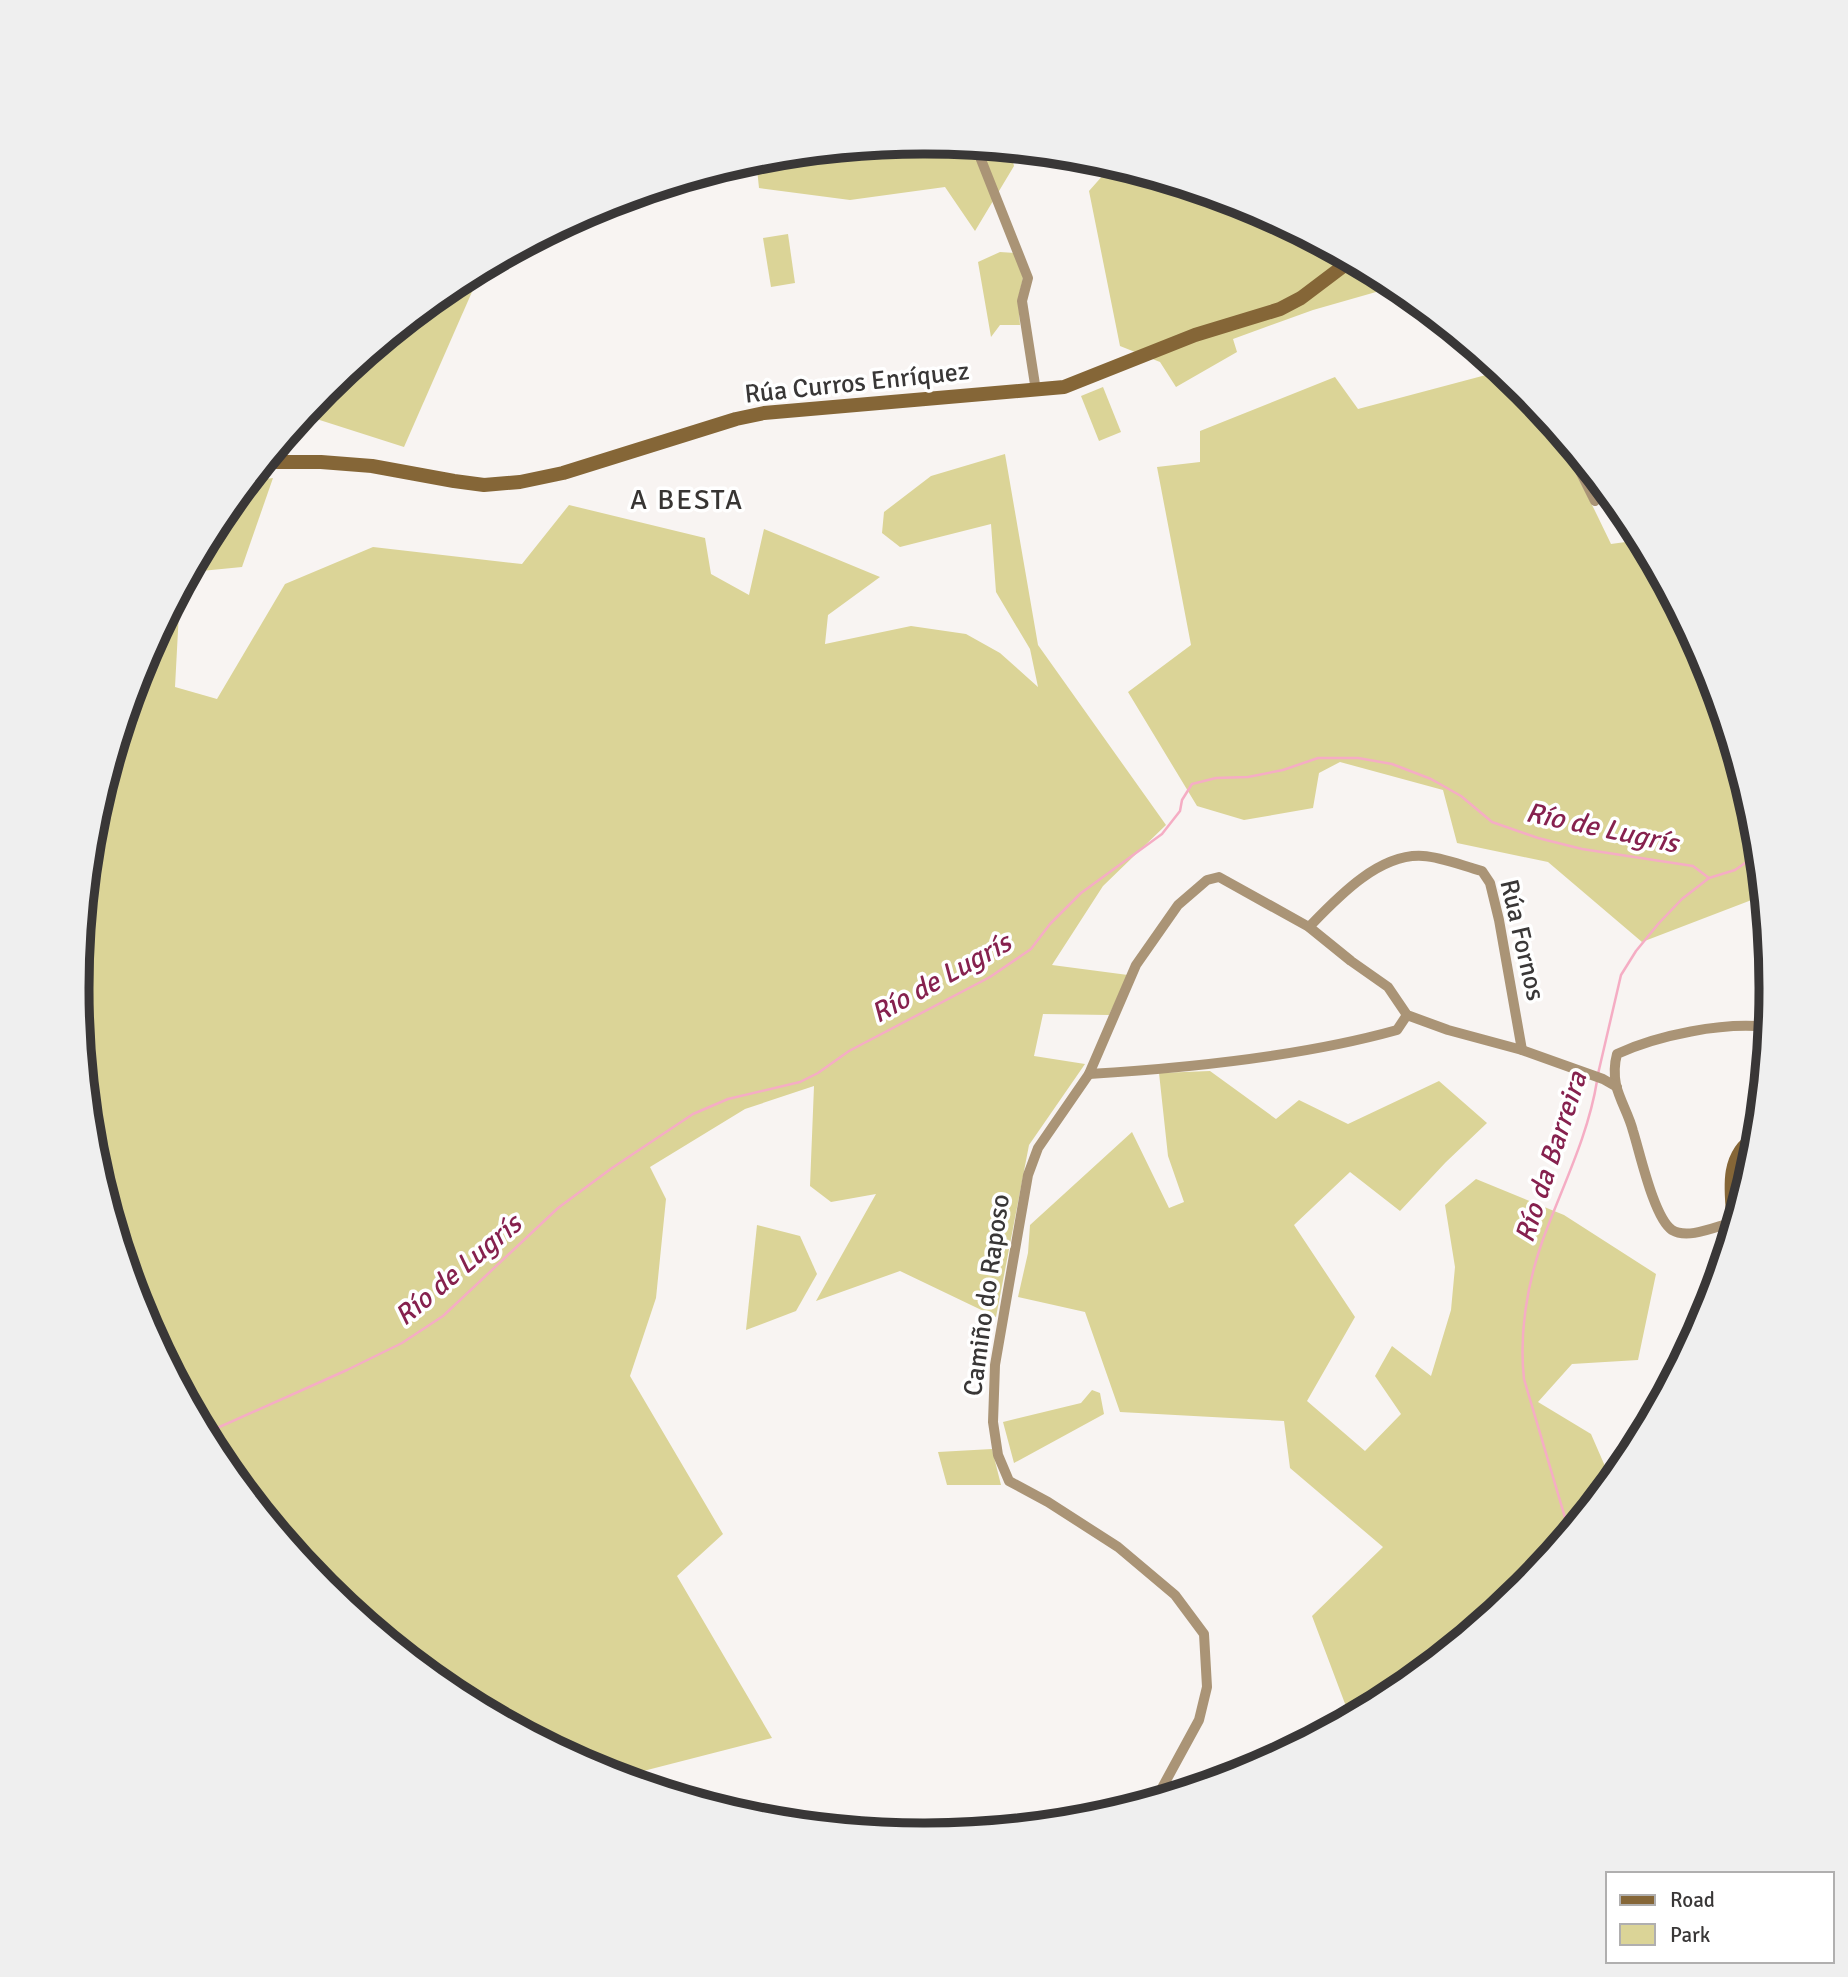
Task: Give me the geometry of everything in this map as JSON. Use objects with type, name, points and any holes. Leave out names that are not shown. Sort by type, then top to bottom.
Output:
[{"type":"street","points":[[980,156],[1028,278],[1022,301],[1036,391]]},
{"type":"street","name":"Rúa Curros Enríquez","points":[[277,462],[321,461],[372,466],[484,485],[520,482],[563,473],[736,419],[764,413],[1064,387],[1195,335],[1280,309],[1301,298],[1342,267]]},
{"type":"street","points":[[1582,475],[1595,501]]},
{"type":"street","name":"Rúa Fornos","points":[[1309,927],[1340,895],[1376,869],[1402,858],[1423,856],[1482,871],[1490,883],[1499,920],[1522,1050]]},
{"type":"street","points":[[1407,1015],[1397,1030],[1327,1045],[1211,1064],[1089,1074],[1136,965],[1178,905],[1207,880],[1219,877],[1309,927],[1388,987],[1407,1015],[1448,1030],[1522,1050],[1603,1079],[1616,1087]]},
{"type":"street","points":[[1724,1225],[1692,1233],[1675,1232],[1664,1224],[1645,1174],[1633,1129],[1616,1087],[1614,1067],[1617,1054],[1634,1046],[1719,1026],[1758,1026]]},
{"type":"street","name":"Camiño do Raposo","points":[[1089,1074],[1038,1148],[1028,1175],[995,1365],[993,1422],[998,1455],[1009,1481],[1048,1502],[1118,1548],[1175,1595],[1204,1634],[1207,1687],[1199,1720],[1162,1788]]},
{"type":"street","points":[[1732,1197],[1732,1168],[1739,1151],[1744,1147]]},
{"type":"green space","points":[[869,156],[979,156],[1012,159],[1014,166],[975,231],[945,187],[850,200],[759,188],[757,171],[815,161]]},
{"type":"green space","points":[[1104,174],[1192,198],[1293,240],[1382,290],[1313,310],[1233,339],[1237,352],[1176,387],[1160,362],[1120,346],[1089,191]]},
{"type":"green space","points":[[788,234],[795,283],[771,287],[763,238]]},
{"type":"green space","points":[[1000,252],[1015,253],[1023,278],[1018,299],[1020,325],[1000,325],[991,337],[978,262]]},
{"type":"green space","points":[[475,285],[404,447],[315,418],[374,361],[416,326]]},
{"type":"green space","points":[[1488,374],[1514,398],[1567,457],[1611,544],[1628,542],[1647,571],[1673,619],[1695,669],[1730,772],[1743,826],[1754,899],[1642,942],[1548,862],[1457,843],[1443,790],[1340,762],[1319,773],[1313,808],[1244,820],[1197,806],[1128,692],[1191,645],[1157,467],[1200,462],[1200,431],[1335,377],[1358,409]]},
{"type":"green space","points":[[1103,387],[1121,432],[1099,441],[1081,396]]},
{"type":"green space","points":[[1005,454],[1038,645],[1166,825],[1103,886],[1052,965],[1128,975],[1109,1015],[1043,1014],[1034,1056],[1085,1064],[1029,1145],[996,1317],[900,1271],[816,1301],[876,1194],[831,1202],[810,1186],[814,1086],[745,1109],[650,1167],[666,1199],[656,1298],[630,1376],[723,1534],[677,1576],[772,1738],[638,1772],[555,1737],[507,1711],[460,1683],[374,1616],[296,1539],[262,1497],[201,1406],[175,1358],[134,1257],[105,1151],[96,1097],[89,988],[96,880],[105,826],[134,720],[179,612],[175,687],[217,699],[285,584],[373,547],[522,564],[569,505],[705,538],[711,574],[749,595],[764,529],[880,577],[828,615],[825,644],[911,626],[966,634],[1000,653],[1038,687],[1030,649],[996,592],[991,524],[900,547],[882,533],[884,512],[931,476]]},
{"type":"green space","points":[[273,478],[242,567],[201,571],[230,525],[263,479]]},
{"type":"green space","points":[[1210,1071],[1276,1119],[1299,1100],[1348,1124],[1439,1081],[1487,1123],[1400,1211],[1350,1172],[1294,1225],[1355,1317],[1307,1401],[1365,1451],[1401,1414],[1375,1376],[1392,1346],[1431,1376],[1451,1310],[1455,1267],[1445,1205],[1476,1179],[1564,1215],[1656,1274],[1638,1360],[1572,1364],[1538,1402],[1591,1434],[1606,1469],[1586,1497],[1552,1539],[1474,1616],[1388,1683],[1347,1708],[1312,1616],[1383,1547],[1290,1468],[1284,1421],[1120,1412],[1085,1312],[1018,1297],[1028,1253],[1030,1225],[1132,1132],[1169,1208],[1184,1202],[1168,1156],[1159,1073]]},
{"type":"green space","points":[[757,1225],[800,1236],[817,1274],[796,1311],[746,1330]]},
{"type":"green space","points":[[1092,1390],[1100,1393],[1104,1414],[1014,1463],[1003,1422],[1081,1403]]},
{"type":"green space","points":[[992,1449],[1001,1485],[947,1485],[938,1452]]},
{"type":"waterway","name":"Río de Lugrís","points":[[215,1429],[402,1343],[443,1316],[558,1208],[693,1114],[728,1099],[800,1082],[849,1051],[990,977],[1031,949],[1050,924],[1081,893],[1162,834],[1180,811],[1182,800],[1192,784],[1216,778],[1248,777],[1283,770],[1318,758],[1358,758],[1392,764],[1431,779],[1461,796],[1492,822],[1538,838],[1582,849],[1693,866],[1709,878]]},
{"type":"waterway","name":"Río da Barreira","points":[[1598,1074],[1621,975],[1636,951],[1682,899],[1709,878],[1735,870],[1749,860]]},
{"type":"waterway","name":"Río da Barreira","points":[[1566,1521],[1524,1379],[1524,1327],[1528,1292],[1537,1258],[1581,1143],[1597,1081]]},
{"type":"district","name":"A BESTA","points":[[687,500]]}]
